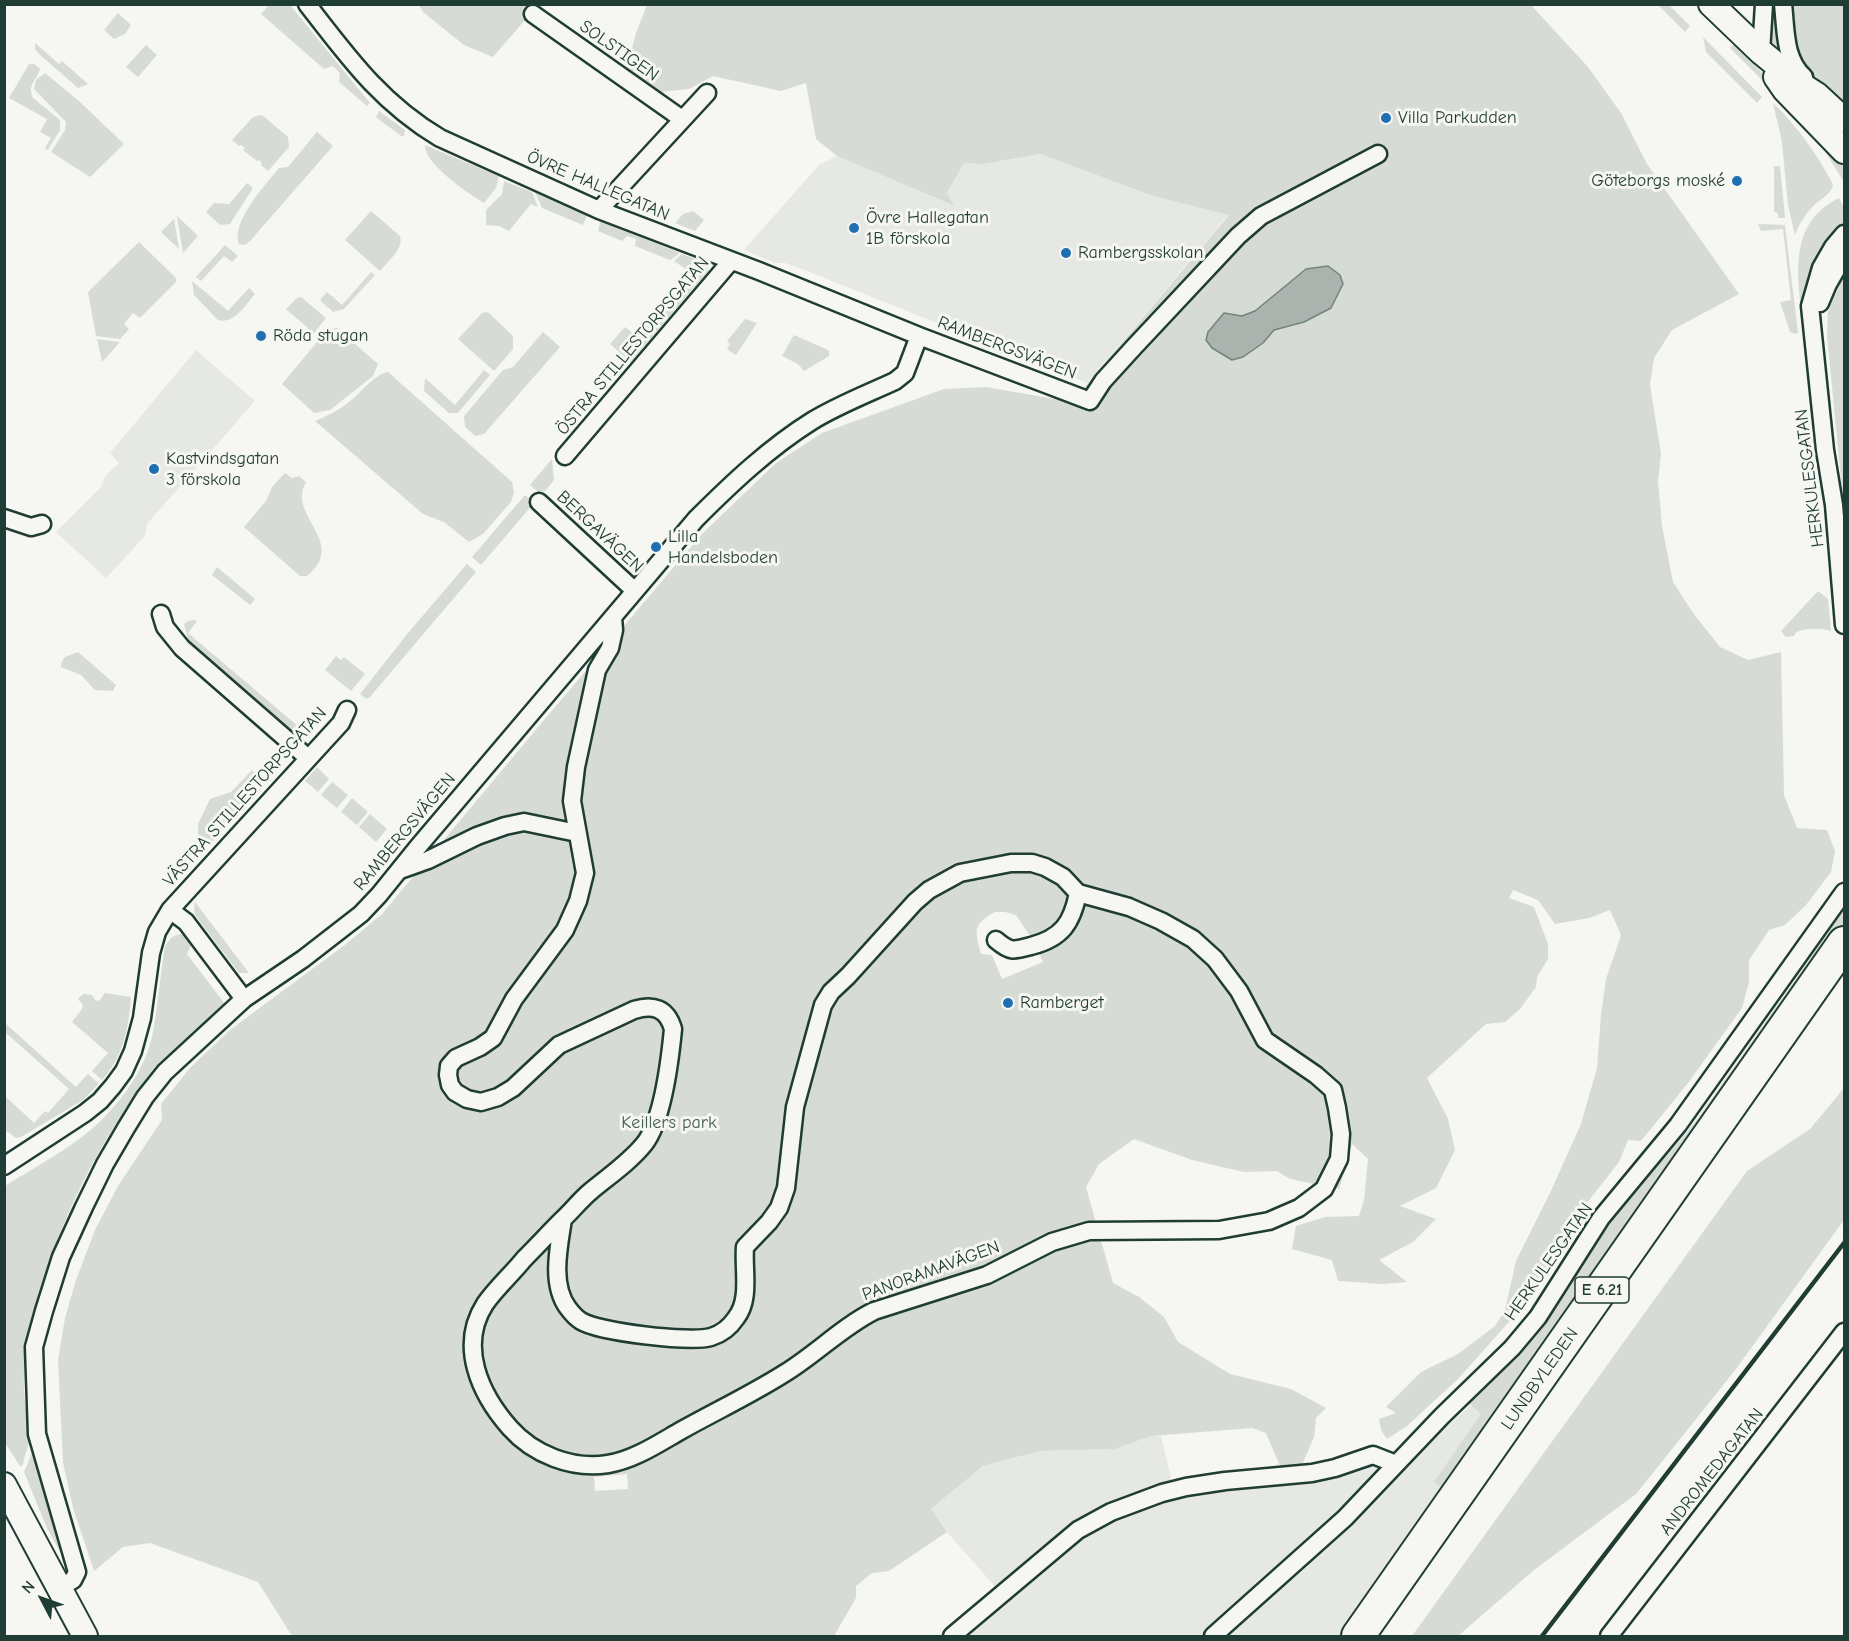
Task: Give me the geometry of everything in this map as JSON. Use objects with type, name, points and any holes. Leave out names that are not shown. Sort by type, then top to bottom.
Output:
[{"type":"highway","name":"LUNDBYLEDEN","points":[[1358,1636],[1845,943]]},
{"type":"highway","name":"LUNDBYLEDEN","points":[[1380,1636],[1845,979]]},
{"type":"street","name":"ÖVRE HALLEGATAN","points":[[307,4],[375,89],[421,127],[440,138],[599,210],[759,271],[919,336]]},
{"type":"street","points":[[1761,52],[1764,4]]},
{"type":"street","points":[[1783,4],[1791,60],[1817,95]]},
{"type":"street","points":[[1721,6],[1761,52],[1785,90],[1845,151]]},
{"type":"street","name":"SOLSTIGEN","points":[[533,14],[682,119]]},
{"type":"street","points":[[1761,52],[1817,95],[1845,120]]},
{"type":"street","points":[[599,210],[707,93]]},
{"type":"street","name":"RAMBERGSVÄGEN","points":[[59,1588],[73,1580],[77,1572],[37,1434],[34,1347],[61,1257],[84,1207],[105,1164],[145,1097],[165,1072],[244,999],[303,959],[361,914],[696,519],[750,468],[812,421],[895,381],[905,372],[919,336],[1090,401],[1103,381],[1126,355],[1238,236],[1261,216],[1378,153]]},
{"type":"street","name":"HERKULESGATAN","points":[[1814,327],[1810,306],[1821,268],[1833,247],[1845,234]]},
{"type":"street","name":"HERKULESGATAN","points":[[1845,256],[1828,284],[1814,327],[1813,341],[1825,450],[1834,505],[1845,625]]},
{"type":"street","name":"ÖSTRA STILLESTORPSGATAN","points":[[565,456],[731,261]]},
{"type":"street","name":"BERGAVÄGEN","points":[[539,502],[635,591]]},
{"type":"street","points":[[4,518],[31,527],[42,524]]},
{"type":"street","points":[[160,614],[165,627],[182,648],[308,758]]},
{"type":"street","name":"PANORAMAVÄGEN","points":[[563,1219],[557,1268],[566,1306],[579,1320],[595,1326],[676,1340],[711,1337],[727,1328],[743,1307],[745,1247],[779,1208],[786,1188],[795,1107],[823,1005],[831,992],[929,890],[960,873],[1011,863],[1032,863],[1045,867],[1063,877],[1078,892],[1161,921],[1193,939],[1215,959],[1239,991],[1265,1040],[1316,1075],[1333,1090],[1341,1134],[1339,1159],[1324,1189],[1299,1208],[1269,1221],[1219,1230],[1089,1231],[1052,1242],[987,1275],[874,1311],[857,1320],[786,1372],[624,1460],[607,1464],[572,1462],[531,1448],[513,1432],[492,1406],[474,1367],[473,1339],[476,1325],[486,1304],[546,1235],[590,1192],[634,1155],[653,1130],[673,1029],[671,1021],[654,1007],[645,1006],[634,1010],[559,1046],[513,1088],[498,1097],[481,1102],[467,1100],[455,1092],[448,1075],[449,1066],[456,1058],[493,1038],[514,999],[565,930],[578,901],[585,873],[572,801],[576,767],[597,670],[610,648],[614,630],[613,617]]},
{"type":"street","name":"VÄSTRA STILLESTORPSGATAN","points":[[7,1160],[85,1113],[100,1101],[124,1071],[140,1028],[151,954],[157,932],[170,910],[341,723],[347,710]]},
{"type":"street","points":[[399,870],[428,860],[477,836],[524,822],[577,834]]},
{"type":"street","points":[[996,940],[1005,948],[1013,951],[1049,941],[1066,926],[1072,915],[1078,892]]},
{"type":"street","name":"HERKULESGATAN","points":[[1213,1636],[1338,1525],[1512,1348],[1538,1317],[1601,1218],[1678,1125],[1845,892]]},
{"type":"street","name":"VÄSTRA STILLESTORPSGATAN","points":[[170,910],[186,922],[244,999]]},
{"type":"street","name":"ANDROMEDAGATAN","points":[[1610,1636],[1845,1332]]},
{"type":"street","points":[[952,1636],[1078,1530],[1111,1512],[1162,1493],[1186,1487],[1312,1473],[1373,1455],[1396,1464]]},
{"type":"street","points":[[4,1485],[85,1636]]},
{"type":"shaded area","name":"Rambergsskolan","points":[[1040,154],[1153,196],[1229,214],[1087,383],[807,271],[785,263],[775,263],[744,250],[819,165],[837,156],[953,206],[947,193],[964,163],[983,164]]},
{"type":"shaded area","points":[[1328,266],[1340,275],[1343,284],[1331,308],[1304,322],[1274,330],[1263,343],[1243,357],[1232,360],[1212,348],[1206,340],[1208,332],[1224,313],[1242,316],[1255,311],[1306,269]]},
{"type":"shaded area","name":"Kastvindsgatan 3 förskola","points":[[196,350],[255,401],[147,524],[145,536],[106,578],[56,532],[101,487],[106,475],[119,463],[110,453]]},
{"type":"shaded area","points":[[1480,1396],[1505,1414],[1346,1636],[965,1636],[1007,1600],[947,1532],[931,1509],[983,1466],[1040,1451],[1115,1449],[1151,1436],[1161,1436],[1172,1482],[1178,1494],[1376,1459],[1396,1475]]},
{"type":"green space","points":[[270,4],[290,5],[370,103],[367,106],[339,82],[340,73],[333,66],[324,69],[261,14]]},
{"type":"green space","points":[[419,5],[538,5],[493,57],[464,45],[423,12]]},
{"type":"green space","name":"Keillers park","points":[[647,5],[1531,5],[1588,67],[1621,113],[1647,164],[1739,294],[1672,330],[1654,358],[1650,385],[1661,454],[1658,481],[1662,526],[1673,582],[1693,613],[1720,647],[1748,660],[1781,652],[1784,795],[1797,828],[1827,830],[1835,851],[1831,872],[1806,905],[1785,925],[1769,930],[1749,960],[1749,982],[1742,1008],[1688,1083],[1641,1141],[1628,1140],[1619,1162],[1583,1208],[1538,1289],[1459,1378],[1407,1426],[1387,1439],[1381,1430],[1379,1419],[1396,1413],[1386,1407],[1421,1372],[1458,1354],[1495,1326],[1505,1310],[1516,1261],[1581,1124],[1597,1068],[1606,979],[1621,935],[1610,910],[1589,918],[1555,924],[1538,900],[1513,890],[1509,898],[1534,907],[1548,944],[1548,959],[1537,977],[1536,987],[1520,1009],[1505,1022],[1486,1024],[1427,1078],[1448,1119],[1455,1150],[1436,1188],[1400,1206],[1436,1219],[1413,1242],[1379,1260],[1407,1282],[1382,1284],[1338,1281],[1332,1260],[1292,1249],[1296,1226],[1325,1217],[1359,1216],[1364,1200],[1368,1159],[1352,1144],[1339,1189],[1290,1179],[1277,1171],[1244,1172],[1192,1160],[1134,1139],[1099,1164],[1086,1187],[1113,1283],[1139,1297],[1164,1317],[1178,1342],[1230,1374],[1291,1389],[1326,1408],[1316,1418],[1314,1437],[1302,1465],[1280,1466],[1266,1433],[1252,1428],[1151,1436],[1115,1449],[1040,1451],[983,1466],[931,1509],[947,1532],[889,1571],[872,1573],[856,1586],[856,1598],[834,1636],[292,1636],[258,1582],[150,1543],[123,1547],[94,1571],[73,1508],[63,1463],[58,1360],[65,1318],[76,1280],[95,1230],[118,1186],[162,1120],[161,1104],[190,1068],[230,1030],[346,944],[382,914],[702,534],[776,463],[822,433],[944,389],[986,387],[1072,402],[1229,215],[1153,196],[1040,154],[983,164],[964,163],[947,193],[954,206],[837,156],[816,139],[806,83],[781,91],[713,76],[689,89],[659,92],[626,71],[636,33]],"holes":[[[1306,269],[1304,322],[1274,330],[1263,343],[1212,348],[1206,340],[1208,332],[1224,313],[1242,316],[1255,311]],[[995,912],[1016,915],[1034,942],[1043,962],[1002,979],[992,955],[981,954],[977,929],[982,921]],[[627,1474],[628,1489],[595,1491],[594,1477]]]},
{"type":"green space","points":[[1658,5],[1669,5],[1690,26],[1685,32]]},
{"type":"green space","points":[[1770,5],[1778,5],[1782,52],[1780,55],[1768,40]]},
{"type":"green space","points":[[1789,5],[1844,5],[1844,108],[1805,71],[1794,48]]},
{"type":"green space","points":[[118,13],[131,25],[125,34],[114,39],[104,30]]},
{"type":"green space","points":[[1703,37],[1762,97],[1757,103],[1706,52]]},
{"type":"green space","points":[[35,43],[59,64],[62,61],[88,84],[78,88],[39,54],[35,49]]},
{"type":"green space","points":[[1736,43],[1774,87],[1844,157],[1844,182],[1811,129],[1730,48]]},
{"type":"green space","points":[[146,45],[157,55],[138,77],[126,67]]},
{"type":"green space","points":[[29,64],[34,64],[40,69],[31,89],[33,98],[60,120],[60,130],[48,150],[45,148],[51,138],[40,132],[47,119],[9,98]]},
{"type":"green space","points":[[45,73],[80,102],[124,144],[90,177],[51,152],[65,130],[66,122],[34,89],[36,80]]},
{"type":"green space","points":[[1773,103],[1806,141],[1833,185],[1828,194],[1807,213],[1795,235],[1788,205],[1782,142]]},
{"type":"green space","points":[[379,111],[405,130],[404,136],[376,117]]},
{"type":"green space","points":[[262,115],[288,137],[289,147],[268,171],[259,160],[257,161],[243,150],[245,148],[232,140],[253,117]]},
{"type":"green space","points":[[316,131],[333,146],[250,241],[245,245],[239,244],[240,226],[251,204],[279,168],[288,167]]},
{"type":"green space","points":[[425,145],[499,176],[496,188],[484,203],[458,186],[439,169],[427,153]]},
{"type":"green space","points":[[1774,166],[1780,166],[1785,218],[1778,218],[1778,213],[1774,212]]},
{"type":"green space","points":[[504,181],[532,192],[538,207],[531,204],[509,231],[499,226],[486,225],[486,210],[502,194]]},
{"type":"green space","points":[[247,183],[253,188],[230,224],[220,225],[206,212],[214,203],[229,204]]},
{"type":"green space","points":[[535,192],[587,215],[583,225],[542,208]]},
{"type":"green space","points":[[1839,198],[1844,208],[1844,226],[1838,233],[1804,314],[1803,326],[1798,272],[1803,238],[1810,222],[1822,209]]},
{"type":"green space","points":[[371,211],[400,236],[401,241],[398,250],[380,271],[345,240]]},
{"type":"green space","points":[[693,211],[704,220],[695,231],[675,223],[683,214]]},
{"type":"green space","points":[[177,216],[198,236],[183,253]]},
{"type":"green space","points":[[174,219],[179,249],[161,232]]},
{"type":"green space","points":[[601,220],[680,253],[670,260],[635,246],[636,239],[627,236],[622,241],[598,231]]},
{"type":"green space","points":[[1758,224],[1785,225],[1798,333],[1796,334],[1790,332],[1780,302],[1791,300],[1783,229],[1761,231]]},
{"type":"green space","points":[[139,242],[176,278],[176,282],[140,318],[133,313],[124,324],[129,329],[120,339],[96,336],[88,292]]},
{"type":"green space","points":[[225,245],[238,256],[232,262],[224,256],[201,281],[196,277]]},
{"type":"green space","points":[[682,254],[704,262],[708,271],[631,362],[610,344],[625,327],[635,335],[670,291],[676,295],[692,279],[687,270],[674,261]]},
{"type":"green space","points":[[371,272],[375,275],[344,309],[333,312],[320,300],[327,292],[342,305]]},
{"type":"green space","points":[[1844,275],[1844,509],[1827,336],[1828,312]]},
{"type":"green space","points":[[192,281],[228,311],[249,288],[255,294],[234,317],[224,321],[218,320],[194,295]]},
{"type":"green space","points":[[301,297],[326,318],[307,342],[300,338],[308,328],[286,309]]},
{"type":"green space","points":[[488,312],[513,336],[513,349],[494,371],[458,339],[482,313]]},
{"type":"green space","points":[[745,319],[757,323],[736,355],[727,349],[730,344],[727,341]]},
{"type":"green space","points":[[337,328],[378,364],[373,376],[330,410],[314,413],[282,384],[327,330]]},
{"type":"green space","points":[[543,332],[560,347],[484,434],[475,436],[465,427],[464,416],[503,370],[513,367]]},
{"type":"green space","points":[[794,335],[826,349],[829,351],[829,356],[804,371],[798,364],[782,356]]},
{"type":"green space","points":[[97,339],[120,342],[102,362]]},
{"type":"green space","points":[[484,370],[490,375],[458,413],[449,413],[424,391],[425,378],[455,405]]},
{"type":"green space","points":[[388,372],[512,482],[514,492],[511,502],[483,534],[469,542],[444,522],[423,514],[315,421],[341,408],[372,380]]},
{"type":"green space","points":[[552,459],[554,480],[545,491],[538,492],[530,485]]},
{"type":"green space","points":[[285,473],[292,478],[299,476],[306,482],[302,494],[304,506],[320,540],[322,552],[318,564],[307,576],[300,576],[244,527],[266,501],[272,487]]},
{"type":"green space","points":[[525,495],[534,503],[481,565],[472,557]]},
{"type":"green space","points":[[467,564],[476,572],[366,699],[360,694]]},
{"type":"green space","points":[[217,567],[255,599],[250,605],[212,575]]},
{"type":"green space","points":[[1818,591],[1828,599],[1831,631],[1809,629],[1786,637],[1781,631]]},
{"type":"green space","points":[[197,621],[188,633],[299,727],[306,721],[315,729],[314,732],[297,736],[195,649],[188,638],[184,624]]},
{"type":"green space","points":[[78,652],[116,685],[113,691],[95,690],[81,675],[61,667],[65,657]]},
{"type":"green space","points":[[336,656],[341,660],[344,657],[365,674],[351,691],[325,670]]},
{"type":"green space","points":[[317,767],[329,779],[318,792],[305,781]]},
{"type":"green space","points":[[252,770],[264,781],[265,785],[213,841],[205,842],[198,834],[198,824],[210,799],[231,792]]},
{"type":"green space","points":[[332,782],[348,795],[337,808],[321,795]]},
{"type":"green space","points":[[352,798],[368,812],[357,825],[341,812]]},
{"type":"green space","points":[[370,814],[387,829],[376,842],[359,827]]},
{"type":"green space","points":[[195,902],[249,973],[239,973],[195,915]]},
{"type":"green space","points":[[1844,910],[1844,926],[1826,956],[1443,1489],[1434,1482],[1481,1414],[1469,1403],[1532,1339],[1558,1303],[1603,1231],[1698,1118]]},
{"type":"green space","points":[[180,934],[186,935],[193,941],[187,954],[225,1004],[172,1055],[142,1088],[121,1116],[83,1182],[67,1218],[52,1254],[31,1327],[24,1377],[25,1403],[31,1434],[23,1465],[20,1466],[5,1443],[5,1186],[82,1137],[105,1117],[125,1093],[148,1052],[156,1015],[165,946],[172,937]]},
{"type":"green space","points":[[105,993],[131,997],[124,1042],[115,1062],[102,1080],[92,1071],[108,1053],[72,1022],[82,1009],[83,1005],[78,999],[83,994],[92,995],[96,1001],[100,1000]]},
{"type":"green space","points":[[5,1023],[76,1087],[88,1074],[99,1084],[83,1100],[16,1138],[5,1130],[5,1096],[34,1123],[45,1111],[48,1113],[69,1089],[5,1032]]},
{"type":"green space","points":[[1844,1088],[1844,1220],[1736,1369],[1636,1494],[1534,1570],[1458,1636],[1412,1636],[1747,1171],[1810,1129]]},
{"type":"green space","points":[[34,1448],[68,1566],[47,1528],[24,1472]]},
{"type":"railway","points":[[1542,1636],[1844,1243]]},
{"type":"place","name":"Villa Parkudden","points":[[1386,118]]},
{"type":"place","name":"Göteborgs moské","points":[[1737,181]]},
{"type":"place","name":"Övre Hallegatan 1B förskola","points":[[854,228]]},
{"type":"place","name":"Rambergsskolan","points":[[1066,253]]},
{"type":"place","name":"Röda stugan","points":[[261,336]]},
{"type":"place","name":"Kastvindsgatan 3 förskola","points":[[154,469]]},
{"type":"place","name":"Lilla Handelsboden","points":[[656,547]]},
{"type":"place","name":"Ramberget","points":[[1008,1003]]}]
